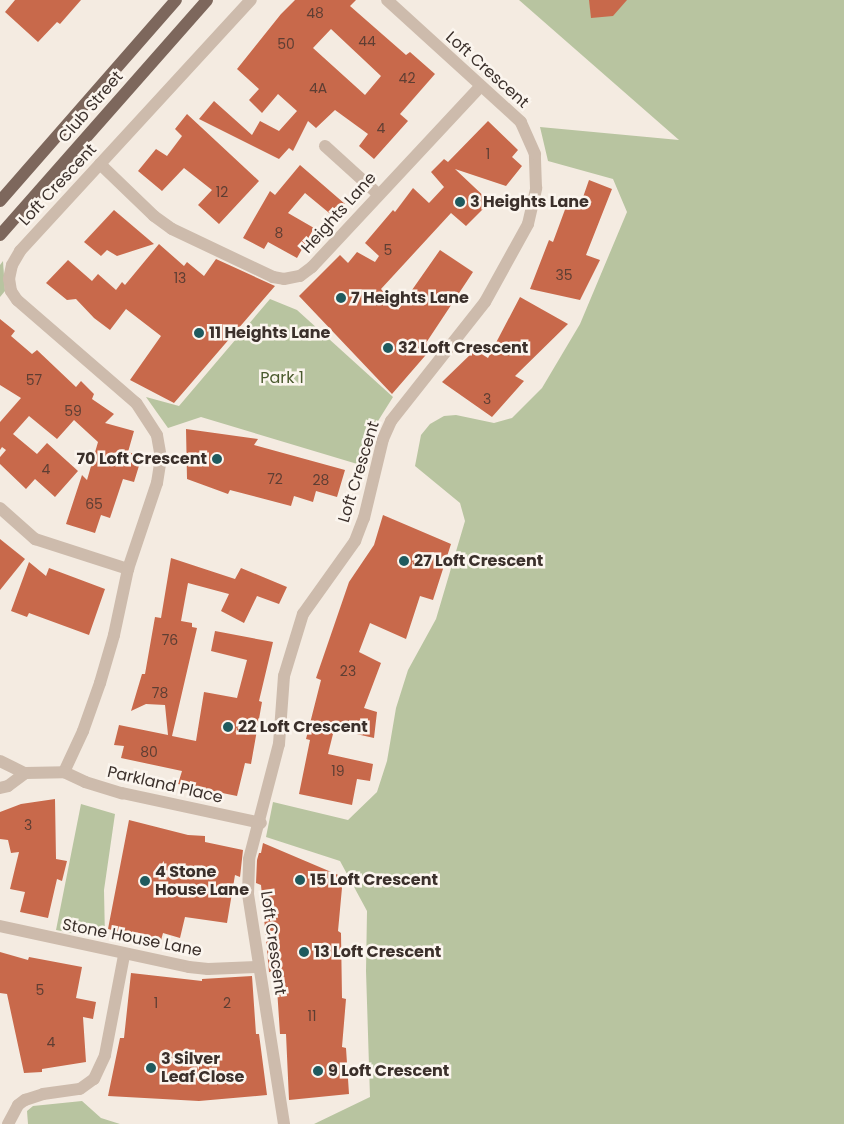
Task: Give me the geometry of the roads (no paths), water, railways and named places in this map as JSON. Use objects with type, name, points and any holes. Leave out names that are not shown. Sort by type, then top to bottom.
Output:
[{"type":"main road","name":"Club Street","points":[[0,201],[176,0]]},
{"type":"main road","name":"Club Street","points":[[0,235],[207,0]]},
{"type":"street","name":"Loft Crescent","points":[[64,772],[83,731],[100,683],[114,635],[128,569],[158,483],[162,458],[158,435],[136,402],[17,300],[11,291],[8,279],[12,264],[20,251],[251,0]]},
{"type":"street","name":"Loft Crescent","points":[[284,1124],[248,894],[249,859],[261,822],[279,744],[284,676],[304,614],[355,541],[364,518],[383,439],[391,421],[484,302],[528,224],[536,188],[535,154],[521,122],[480,87],[387,0]]},
{"type":"street","name":"Heights Lane","points":[[100,164],[154,216],[172,229],[273,276],[284,278],[300,276],[312,267],[378,194],[480,87]]},
{"type":"street","points":[[325,146],[378,194]]},
{"type":"street","points":[[0,508],[35,539],[128,569]]},
{"type":"street","points":[[0,761],[25,773],[64,772]]},
{"type":"street","name":"Parkland Place","points":[[64,772],[85,782],[122,793],[261,822]]},
{"type":"street","points":[[0,788],[8,786],[25,773]]},
{"type":"street","name":"Stone House Lane","points":[[0,926],[124,955],[208,970],[258,966]]},
{"type":"street","points":[[8,1124],[18,1105],[25,1100],[38,1095],[80,1089],[94,1079],[105,1055],[124,955]]},
{"type":"place","name":"3 Heights Lane","points":[[460,202]]},
{"type":"place","name":"7 Heights Lane","points":[[341,298]]},
{"type":"place","name":"11 Heights Lane","points":[[199,333]]},
{"type":"place","name":"32 Loft Crescent","points":[[388,348]]},
{"type":"place","name":"70 Loft Crescent","points":[[217,459]]},
{"type":"place","name":"27 Loft Crescent","points":[[404,561]]},
{"type":"place","name":"22 Loft Crescent","points":[[228,727]]},
{"type":"place","name":"15 Loft Crescent","points":[[300,880]]},
{"type":"place","name":"4 Stone House Lane","points":[[145,881]]},
{"type":"place","name":"13 Loft Crescent","points":[[304,952]]},
{"type":"place","name":"3 Silver Leaf Close","points":[[151,1068]]},
{"type":"place","name":"9 Loft Crescent","points":[[318,1071]]},
{"type":"park label","name":"Park 1","points":[[282,378]]}]
